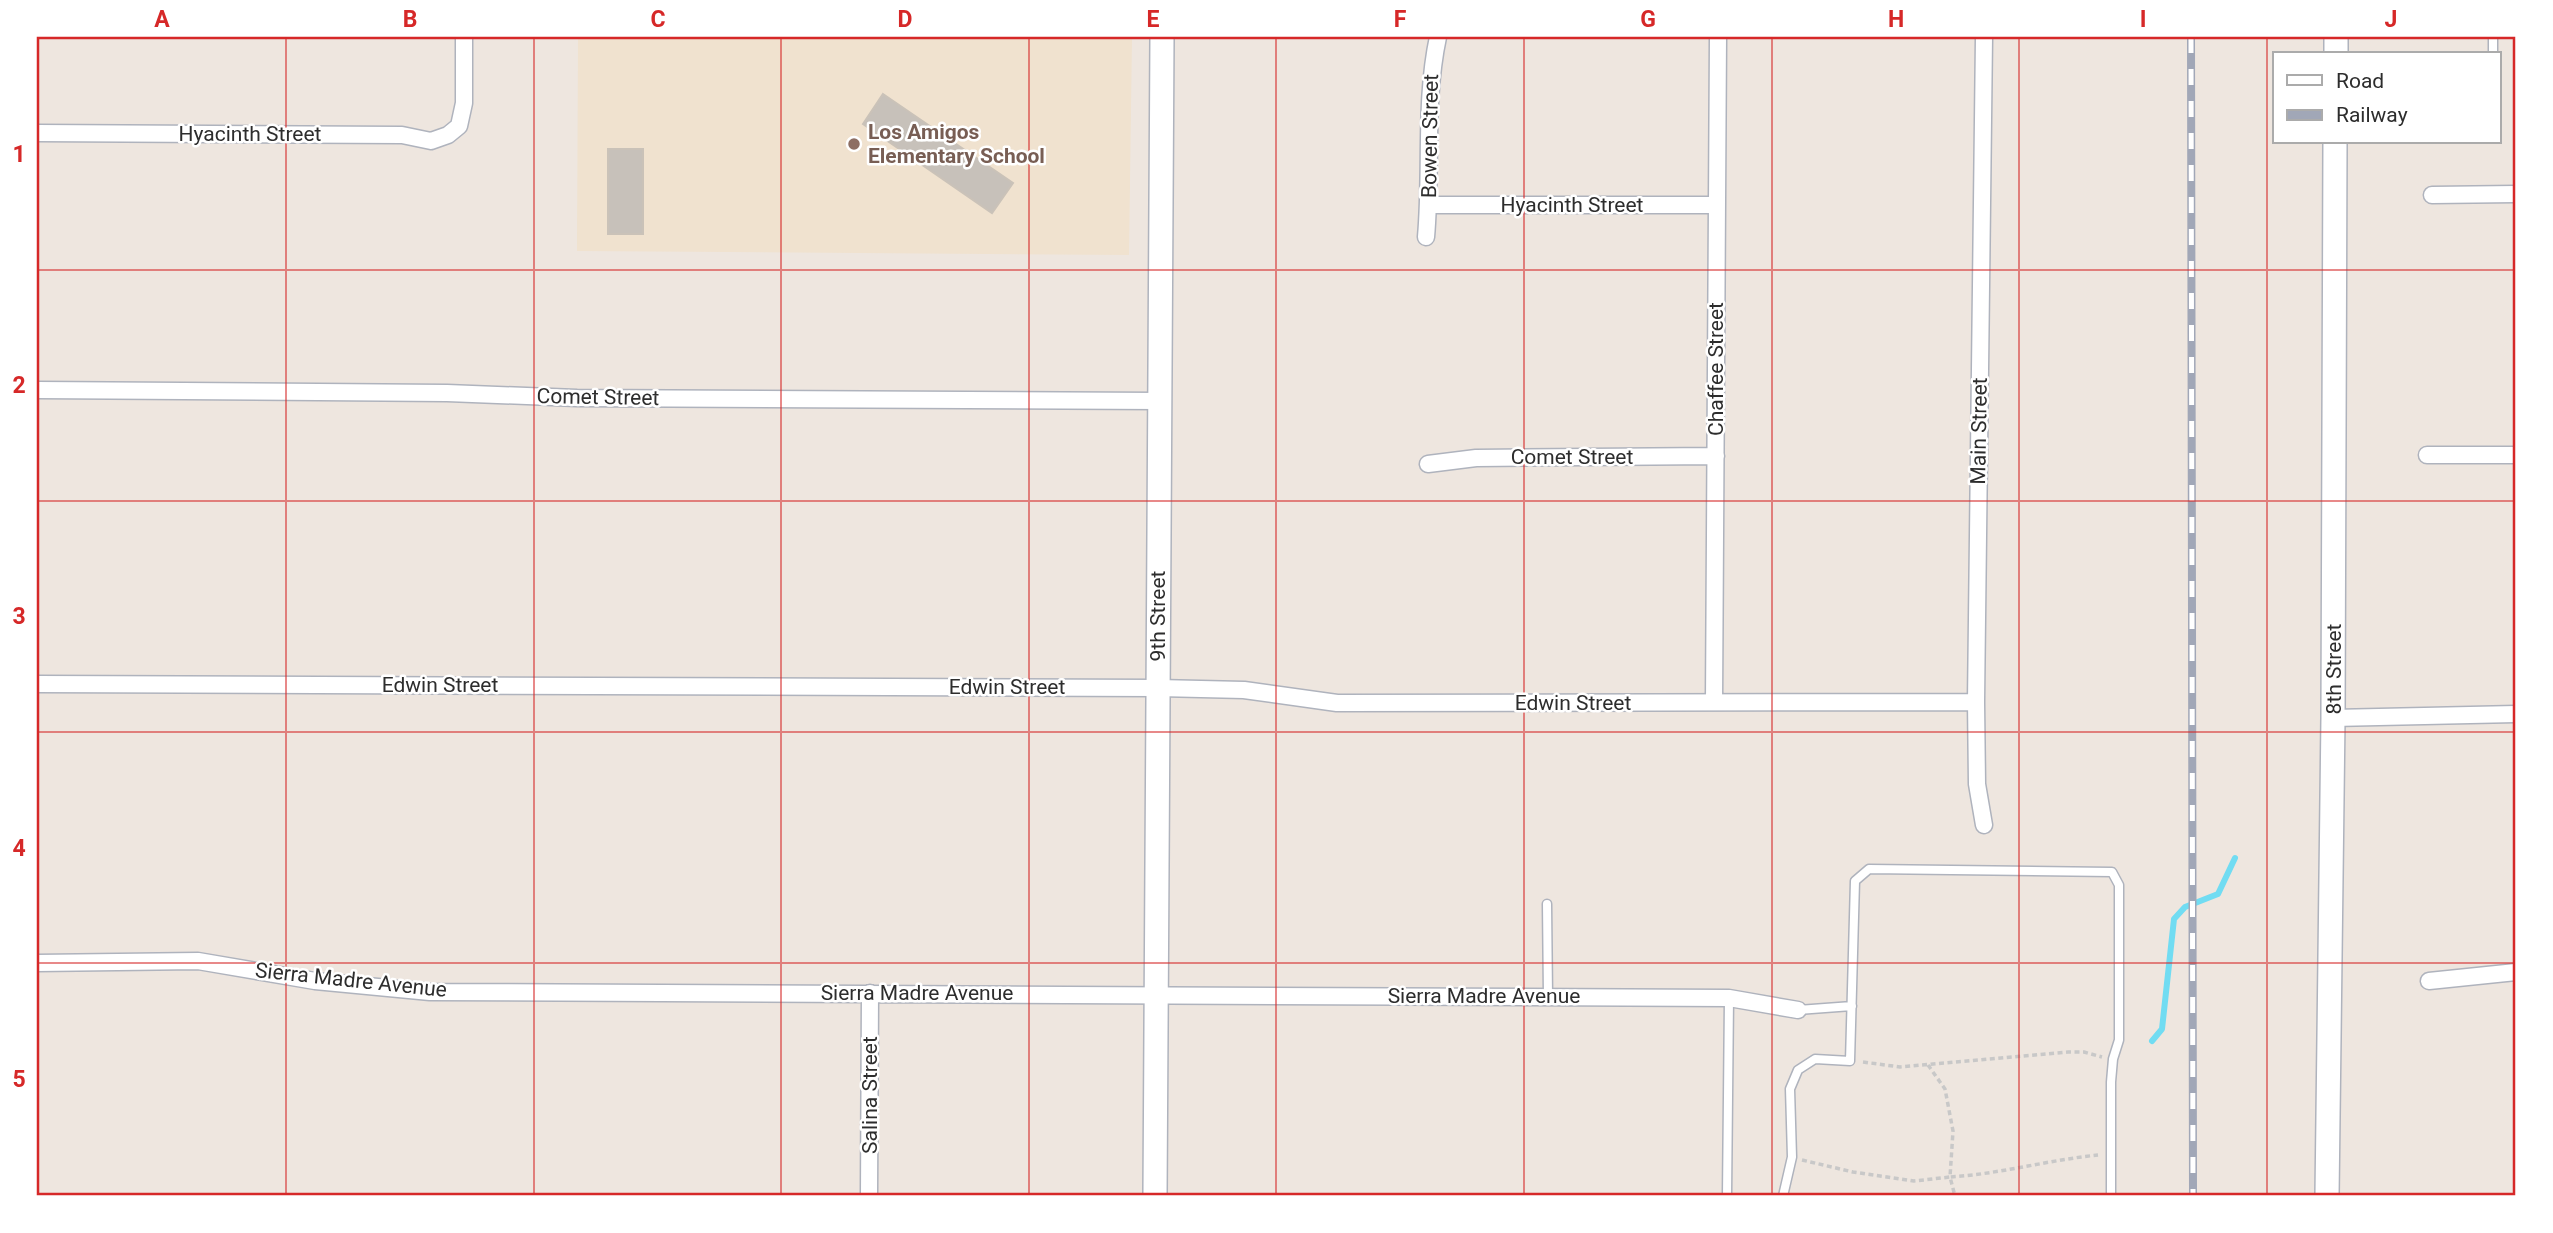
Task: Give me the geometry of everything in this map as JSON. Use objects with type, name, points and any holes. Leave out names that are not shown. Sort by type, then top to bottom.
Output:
[{"type":"street","name":"Hyacinth Street","points":[[37,133],[402,135],[431,141],[449,135],[459,126],[464,103],[464,37]]},
{"type":"street","name":"9th Street","points":[[1154,1196],[1162,37]]},
{"type":"street","name":"Bowen Street","points":[[1426,237],[1429,205],[1430,72],[1438,37]]},
{"type":"street","name":"Chaffee Street","points":[[1714,702],[1717,37]]},
{"type":"street","name":"Main Street","points":[[1984,37],[1976,702],[1977,784],[1984,825]]},
{"type":"street","name":"8th Street","points":[[2327,1196],[2333,718],[2335,144]]},
{"type":"street","points":[[2432,195],[2516,194]]},
{"type":"street","name":"Hyacinth Street","points":[[1429,205],[1716,205]]},
{"type":"street","name":"Comet Street","points":[[37,390],[447,393],[578,398],[1160,401]]},
{"type":"street","points":[[2427,455],[2516,455]]},
{"type":"street","name":"Comet Street","points":[[1429,464],[1476,458],[1716,456]]},
{"type":"street","name":"Edwin Street","points":[[37,684],[1158,688],[1244,690],[1337,703],[1976,702]]},
{"type":"street","points":[[2333,718],[2516,714]]},
{"type":"street","name":"Sierra Madre Avenue","points":[[37,962],[198,961],[315,981],[430,992],[1729,998],[1798,1010]]},
{"type":"street","points":[[2429,981],[2516,972]]},
{"type":"street","name":"Salina Street","points":[[869,1196],[870,993]]},
{"type":"lane","points":[[1783,1196],[1792,1157],[1790,1089],[1798,1070],[1815,1059],[1850,1061],[1855,881],[1869,869],[2112,872],[2119,885],[2119,1040],[2113,1059],[2111,1196]]},
{"type":"lane","points":[[1547,904],[1548,997]]},
{"type":"lane","points":[[1727,1196],[1729,998]]},
{"type":"lane","points":[[1798,1010],[1852,1006]]},
{"type":"path","points":[[1850,1061],[1900,1067],[2068,1052],[2084,1052],[2113,1059]]},
{"type":"path","points":[[1928,1065],[1945,1089],[1953,1131],[1950,1177],[1955,1196]]},
{"type":"path","points":[[1792,1157],[1853,1172],[1914,1181],[1991,1174],[2029,1164],[2110,1154]]},
{"type":"shaded area","name":"Los Amigos Elementary School","points":[[578,37],[1132,37],[1129,255],[577,251]]},
{"type":"building","points":[[883,94],[1013,183],[992,213],[863,124]]},
{"type":"building","points":[[608,149],[643,149],[643,234],[608,234]]},
{"type":"waterway","points":[[2152,1041],[2162,1029],[2174,919],[2185,907],[2218,894],[2235,858]]},
{"type":"railway","points":[[2191,37],[2193,1196]]},
{"type":"place","name":"Los Amigos Elementary School","points":[[854,144]]}]
